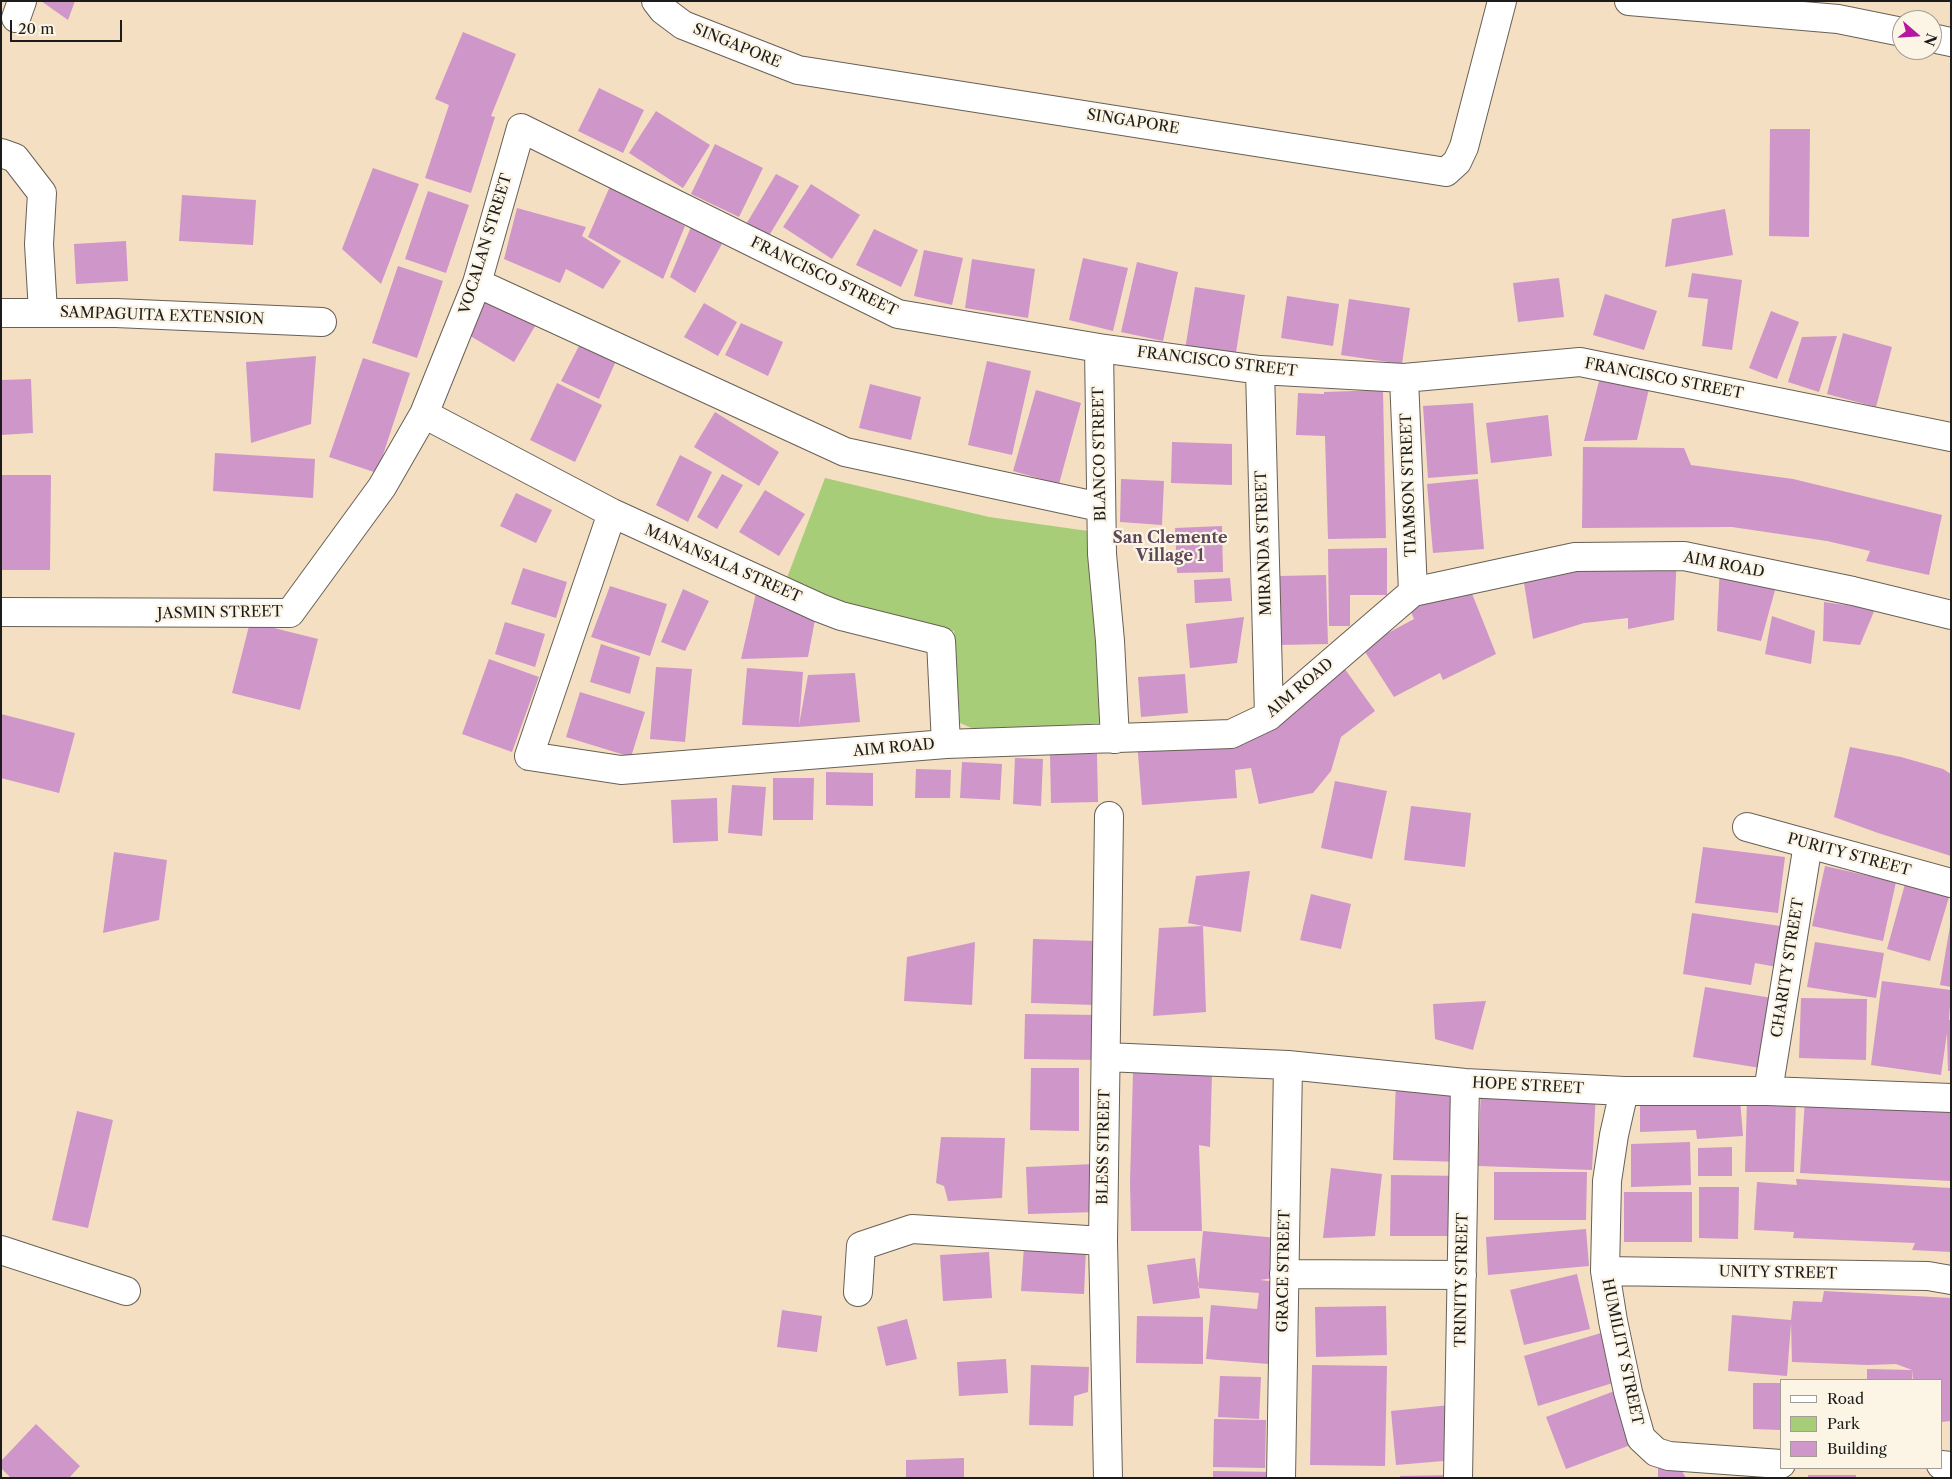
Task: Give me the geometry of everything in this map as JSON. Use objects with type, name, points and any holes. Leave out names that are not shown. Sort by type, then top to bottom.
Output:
[{"type":"street","name":"SINGAPORE","points":[[656,1],[663,10],[684,25],[798,70],[1446,172],[1457,162],[1464,147],[1502,1]]},
{"type":"street","points":[[1629,1],[1702,4],[1838,20],[1892,30]]},
{"type":"street","name":"VOCALAN STREET","points":[[424,414],[477,283],[521,128]]},
{"type":"street","name":"FRANCISCO STREET","points":[[521,128],[898,314],[1099,348],[1260,370],[1404,378],[1580,362],[1951,437]]},
{"type":"street","points":[[1,154],[15,158],[42,193],[40,244],[43,312]]},
{"type":"street","points":[[477,283],[844,452],[1100,507]]},
{"type":"street","name":"SAMPAGUITA EXTENSION","points":[[1,313],[116,313],[322,322]]},
{"type":"street","name":"BLANCO STREET","points":[[1099,348],[1100,507],[1115,739]]},
{"type":"street","name":"MIRANDA STREET","points":[[1260,370],[1269,716]]},
{"type":"street","name":"TIAMSON STREET","points":[[1404,378],[1413,592]]},
{"type":"street","name":"MANANSALA STREET","points":[[424,414],[612,513],[841,616],[941,642],[946,744]]},
{"type":"street","name":"JASMIN STREET","points":[[1,612],[290,613],[382,487],[424,414]]},
{"type":"street","name":"AIM ROAD","points":[[612,513],[529,756],[621,770],[946,744],[1232,734],[1269,716],[1413,592],[1575,557],[1684,556],[1853,591],[1951,615]]},
{"type":"street","name":"BLESS STREET","points":[[1108,1478],[1103,1241],[1109,816]]},
{"type":"street","name":"PURITY STREET","points":[[1747,827],[1951,883]]},
{"type":"street","name":"CHARITY STREET","points":[[1768,1091],[1808,844]]},
{"type":"street","name":"HOPE STREET","points":[[1106,1057],[1288,1065],[1465,1083],[1624,1091],[1768,1091],[1951,1098]]},
{"type":"street","name":"GRACE STREET","points":[[1281,1478],[1288,1065]]},
{"type":"street","name":"TRINITY STREET","points":[[1458,1478],[1465,1083]]},
{"type":"street","name":"HUMILITY STREET","points":[[1624,1091],[1614,1135],[1607,1181],[1605,1271],[1628,1392],[1641,1438],[1656,1452],[1669,1456],[1780,1464]]},
{"type":"street","points":[[858,1292],[861,1246],[912,1229],[1103,1241]]},
{"type":"street","points":[[1,1250],[126,1290]]},
{"type":"street","name":"UNITY STREET","points":[[1605,1271],[1928,1276],[1951,1280]]},
{"type":"street","points":[[1284,1274],[1462,1275]]},
{"type":"green space","points":[[825,478],[989,517],[1088,531],[1106,723],[976,730],[960,723],[954,631],[844,605],[785,583]]},
{"type":"building","points":[[41,1],[75,1],[68,20]]},
{"type":"building","points":[[463,32],[516,54],[491,116],[495,117],[471,193],[425,178],[449,105],[435,99]]},
{"type":"building","points":[[599,88],[644,110],[623,153],[578,131]]},
{"type":"building","points":[[656,111],[710,145],[683,188],[629,153]]},
{"type":"building","points":[[1770,129],[1810,129],[1809,237],[1769,236]]},
{"type":"building","points":[[715,144],[763,168],[739,217],[691,194]]},
{"type":"building","points":[[373,168],[419,184],[381,284],[342,249]]},
{"type":"building","points":[[776,174],[799,186],[767,239],[745,226]]},
{"type":"building","points":[[611,184],[685,226],[663,279],[588,237]]},
{"type":"building","points":[[811,184],[860,215],[832,259],[783,227]]},
{"type":"building","points":[[428,191],[469,205],[446,273],[405,259]]},
{"type":"building","points":[[182,195],[256,200],[253,245],[179,241]]},
{"type":"building","points":[[517,208],[586,227],[582,236],[621,261],[603,289],[566,269],[560,283],[504,259]]},
{"type":"building","points":[[1725,209],[1733,255],[1665,267],[1672,219]]},
{"type":"building","points":[[691,227],[723,242],[695,293],[670,277]]},
{"type":"building","points":[[874,229],[918,250],[901,287],[856,265]]},
{"type":"building","points":[[126,241],[128,281],[76,284],[74,244]]},
{"type":"building","points":[[924,250],[963,258],[952,305],[914,296]]},
{"type":"building","points":[[1083,258],[1128,268],[1113,331],[1069,320]]},
{"type":"building","points":[[972,259],[1035,269],[1028,318],[965,308]]},
{"type":"building","points":[[1137,262],[1178,272],[1163,341],[1121,332]]},
{"type":"building","points":[[398,266],[443,281],[417,358],[372,343]]},
{"type":"building","points":[[1692,273],[1742,280],[1732,350],[1702,346],[1708,299],[1688,297]]},
{"type":"building","points":[[1559,278],[1564,317],[1518,322],[1513,283]]},
{"type":"building","points":[[1195,287],[1245,295],[1235,359],[1185,350]]},
{"type":"building","points":[[491,293],[538,321],[514,362],[467,334]]},
{"type":"building","points":[[1605,294],[1657,311],[1644,350],[1593,335]]},
{"type":"building","points":[[1287,296],[1339,304],[1333,346],[1281,338]]},
{"type":"building","points":[[1349,299],[1410,308],[1402,364],[1341,355]]},
{"type":"building","points":[[704,303],[737,322],[718,356],[684,337]]},
{"type":"building","points":[[1771,311],[1799,322],[1777,379],[1749,368]]},
{"type":"building","points":[[741,323],[783,342],[768,376],[725,355]]},
{"type":"building","points":[[1843,333],[1892,347],[1876,407],[1827,394]]},
{"type":"building","points":[[1837,336],[1819,392],[1788,382],[1802,337]]},
{"type":"building","points":[[580,344],[616,361],[599,399],[561,381]]},
{"type":"building","points":[[316,356],[311,424],[251,443],[246,362]]},
{"type":"building","points":[[363,358],[410,373],[377,473],[329,457]]},
{"type":"building","points":[[987,361],[1031,371],[1012,455],[968,445]]},
{"type":"building","points":[[1600,377],[1649,389],[1637,440],[1584,441]]},
{"type":"building","points":[[31,379],[33,433],[1,435],[1,380]]},
{"type":"building","points":[[557,383],[602,405],[575,462],[530,440]]},
{"type":"building","points":[[870,384],[921,397],[911,440],[859,428]]},
{"type":"building","points":[[1036,390],[1081,403],[1059,484],[1013,471]]},
{"type":"building","points":[[1383,390],[1386,538],[1328,539],[1325,436],[1296,435],[1298,393],[1324,394],[1324,392]]},
{"type":"building","points":[[1473,403],[1478,474],[1428,478],[1423,406]]},
{"type":"building","points":[[715,412],[779,452],[759,486],[694,447]]},
{"type":"building","points":[[1548,415],[1552,456],[1491,463],[1486,423]]},
{"type":"building","points":[[1172,442],[1232,444],[1232,485],[1171,483]]},
{"type":"building","points":[[1583,447],[1684,448],[1691,465],[1793,479],[1942,515],[1929,575],[1866,561],[1870,551],[1827,541],[1732,527],[1582,528]]},
{"type":"building","points":[[215,453],[315,459],[313,498],[213,491]]},
{"type":"building","points":[[680,455],[712,472],[688,522],[656,505]]},
{"type":"building","points":[[722,474],[743,485],[717,529],[697,517]]},
{"type":"building","points":[[1,475],[51,475],[50,570],[1,570]]},
{"type":"building","points":[[1121,479],[1164,481],[1162,525],[1120,522]]},
{"type":"building","points":[[1478,479],[1484,549],[1433,553],[1427,484]]},
{"type":"building","points":[[765,490],[805,514],[779,556],[739,532]]},
{"type":"building","points":[[516,493],[552,510],[536,543],[500,526]]},
{"type":"building","points":[[1222,526],[1223,572],[1177,573],[1175,528]]},
{"type":"building","points":[[1387,548],[1387,595],[1350,595],[1350,626],[1329,626],[1328,549]]},
{"type":"building","points":[[1677,554],[1674,620],[1628,629],[1628,618],[1584,623],[1533,639],[1521,564]]},
{"type":"building","points":[[1720,563],[1780,572],[1761,641],[1717,631]]},
{"type":"building","points":[[523,568],[567,582],[556,618],[511,604]]},
{"type":"building","points":[[1326,575],[1328,644],[1280,645],[1279,576]]},
{"type":"building","points":[[1230,578],[1232,601],[1195,603],[1194,580]]},
{"type":"building","points":[[1467,581],[1496,654],[1443,680],[1440,673],[1394,697],[1362,647],[1414,619],[1408,605]]},
{"type":"building","points":[[610,586],[667,604],[650,656],[591,637]]},
{"type":"building","points":[[683,589],[709,601],[685,651],[661,642]]},
{"type":"building","points":[[756,593],[817,609],[808,657],[741,659]]},
{"type":"building","points":[[1824,602],[1875,609],[1860,645],[1823,641]]},
{"type":"building","points":[[1772,616],[1815,631],[1811,664],[1765,654]]},
{"type":"building","points":[[1244,617],[1237,663],[1190,668],[1186,624]]},
{"type":"building","points":[[250,622],[318,639],[300,710],[232,693]]},
{"type":"building","points":[[505,622],[545,634],[535,667],[495,654]]},
{"type":"building","points":[[601,644],[640,657],[630,694],[590,682]]},
{"type":"building","points":[[489,659],[539,677],[512,752],[462,734]]},
{"type":"building","points":[[1342,665],[1375,711],[1341,737],[1331,771],[1313,793],[1259,804],[1251,768],[1235,770],[1237,798],[1142,805],[1137,741],[1248,729]]},
{"type":"building","points":[[656,667],[692,669],[685,742],[650,739]]},
{"type":"building","points":[[747,668],[803,672],[799,725],[808,675],[855,673],[860,722],[798,727],[742,725]]},
{"type":"building","points":[[1185,674],[1188,713],[1141,717],[1138,677]]},
{"type":"building","points":[[580,692],[645,712],[631,757],[566,737]]},
{"type":"building","points":[[1,714],[75,733],[59,793],[1,778]]},
{"type":"building","points":[[1850,747],[1901,757],[1943,769],[1951,774],[1951,856],[1834,817]]},
{"type":"building","points":[[1050,754],[1097,754],[1098,802],[1051,803]]},
{"type":"building","points":[[1015,758],[1043,759],[1041,806],[1013,804]]},
{"type":"building","points":[[962,762],[1002,764],[1000,800],[960,798]]},
{"type":"building","points":[[916,769],[951,770],[950,798],[915,798]]},
{"type":"building","points":[[826,772],[873,773],[873,806],[826,805]]},
{"type":"building","points":[[773,778],[814,778],[813,820],[773,820]]},
{"type":"building","points":[[1335,781],[1387,791],[1372,859],[1321,848]]},
{"type":"building","points":[[732,785],[766,787],[762,836],[728,833]]},
{"type":"building","points":[[717,798],[718,841],[673,843],[671,800]]},
{"type":"building","points":[[1411,806],[1471,813],[1465,867],[1404,860]]},
{"type":"building","points":[[1703,847],[1785,857],[1778,913],[1695,903]]},
{"type":"building","points":[[114,852],[167,860],[159,920],[103,933]]},
{"type":"building","points":[[1825,866],[1896,882],[1883,941],[1812,926]]},
{"type":"building","points":[[1250,871],[1241,932],[1188,923],[1196,876]]},
{"type":"building","points":[[1905,884],[1949,897],[1930,961],[1887,949]]},
{"type":"building","points":[[1311,894],[1351,904],[1341,949],[1300,940]]},
{"type":"building","points":[[1692,913],[1780,926],[1784,922],[1777,967],[1755,963],[1751,985],[1683,974]]},
{"type":"building","points":[[1203,926],[1206,1012],[1153,1016],[1159,928]]},
{"type":"building","points":[[1951,927],[1951,987],[1940,985]]},
{"type":"building","points":[[1033,939],[1097,941],[1095,1005],[1031,1003]]},
{"type":"building","points":[[975,942],[972,1005],[904,1001],[907,957]]},
{"type":"building","points":[[1815,942],[1884,953],[1876,998],[1807,987]]},
{"type":"building","points":[[1882,981],[1951,990],[1949,1020],[1951,1020],[1951,1071],[1948,1071],[1947,1033],[1941,1075],[1871,1065]]},
{"type":"building","points":[[1705,987],[1772,998],[1760,1068],[1693,1057]]},
{"type":"building","points":[[1801,998],[1867,999],[1866,1060],[1799,1058]]},
{"type":"building","points":[[1486,1001],[1473,1050],[1435,1039],[1433,1004]]},
{"type":"building","points":[[1025,1014],[1098,1015],[1098,1060],[1024,1059]]},
{"type":"building","points":[[1031,1068],[1079,1068],[1079,1131],[1030,1130]]},
{"type":"building","points":[[1133,1072],[1212,1073],[1210,1147],[1199,1145],[1202,1231],[1131,1231],[1130,1182]]},
{"type":"building","points":[[1396,1082],[1465,1085],[1462,1162],[1393,1160]]},
{"type":"building","points":[[1481,1087],[1596,1091],[1592,1170],[1478,1166]]},
{"type":"building","points":[[1747,1098],[1796,1099],[1794,1172],[1745,1172]]},
{"type":"building","points":[[1740,1099],[1743,1136],[1697,1139],[1696,1130],[1640,1132],[1640,1102]]},
{"type":"building","points":[[1805,1100],[1951,1108],[1951,1181],[1800,1173]]},
{"type":"building","points":[[77,1111],[113,1120],[88,1228],[52,1220]]},
{"type":"building","points":[[941,1137],[1005,1138],[1002,1198],[948,1201],[944,1186],[936,1183]]},
{"type":"building","points":[[1690,1142],[1691,1185],[1631,1187],[1631,1144]]},
{"type":"building","points":[[1732,1147],[1732,1176],[1698,1176],[1698,1148]]},
{"type":"building","points":[[1095,1164],[1097,1212],[1028,1214],[1026,1167]]},
{"type":"building","points":[[1331,1168],[1382,1174],[1375,1236],[1323,1238]]},
{"type":"building","points":[[1494,1172],[1587,1172],[1586,1220],[1494,1220]]},
{"type":"building","points":[[1391,1175],[1463,1176],[1462,1236],[1390,1236]]},
{"type":"building","points":[[1796,1179],[1951,1188],[1951,1252],[1912,1250],[1915,1243],[1793,1238],[1794,1232],[1754,1230],[1757,1182],[1797,1185]]},
{"type":"building","points":[[1699,1187],[1739,1187],[1738,1239],[1699,1238]]},
{"type":"building","points":[[1624,1192],[1692,1192],[1692,1242],[1624,1242]]},
{"type":"building","points":[[1586,1229],[1589,1266],[1488,1275],[1486,1237]]},
{"type":"building","points":[[1203,1231],[1277,1238],[1273,1278],[1260,1280],[1288,1283],[1281,1365],[1206,1359],[1211,1305],[1257,1309],[1259,1293],[1198,1288]]},
{"type":"building","points":[[1024,1246],[1086,1250],[1084,1294],[1021,1291]]},
{"type":"building","points":[[989,1252],[992,1298],[943,1301],[940,1255]]},
{"type":"building","points":[[1195,1258],[1200,1298],[1153,1304],[1147,1265]]},
{"type":"building","points":[[1577,1274],[1590,1329],[1524,1345],[1510,1290]]},
{"type":"building","points":[[1824,1291],[1951,1298],[1951,1421],[1942,1422],[1942,1379],[1913,1379],[1912,1370],[1896,1364],[1868,1365],[1792,1362],[1791,1323],[1787,1376],[1728,1371],[1732,1315],[1791,1320],[1793,1301],[1822,1302]]},
{"type":"building","points":[[1386,1306],[1387,1355],[1316,1357],[1315,1307]]},
{"type":"building","points":[[782,1310],[822,1316],[817,1352],[777,1347]]},
{"type":"building","points":[[1137,1316],[1203,1317],[1203,1364],[1136,1363]]},
{"type":"building","points":[[907,1319],[917,1359],[886,1366],[877,1327]]},
{"type":"building","points":[[1601,1333],[1616,1382],[1538,1406],[1524,1356]]},
{"type":"building","points":[[1006,1359],[1008,1393],[959,1396],[957,1362]]},
{"type":"building","points":[[1031,1365],[1089,1367],[1088,1392],[1074,1396],[1073,1426],[1029,1425]]},
{"type":"building","points":[[1312,1365],[1387,1366],[1385,1466],[1310,1465]]},
{"type":"building","points":[[1867,1369],[1912,1370],[1912,1379],[1867,1379]]},
{"type":"building","points":[[1220,1376],[1261,1377],[1259,1419],[1218,1417]]},
{"type":"building","points":[[1753,1383],[1780,1383],[1780,1430],[1753,1429]]},
{"type":"building","points":[[1617,1390],[1636,1443],[1566,1469],[1546,1417]]},
{"type":"building","points":[[1450,1405],[1455,1460],[1396,1465],[1391,1411]]},
{"type":"building","points":[[1214,1419],[1266,1420],[1265,1468],[1213,1467]]},
{"type":"building","points":[[36,1424],[80,1466],[69,1478],[11,1478],[1,1468],[1,1461]]},
{"type":"building","points":[[964,1458],[964,1478],[906,1478],[906,1460]]},
{"type":"building","points":[[1676,1461],[1686,1478],[1658,1478],[1658,1467]]},
{"type":"building","points":[[1213,1471],[1277,1472],[1277,1478],[1213,1478]]},
{"type":"building","points":[[1458,1475],[1458,1478],[1400,1478],[1400,1476]]},
{"type":"building","points":[[1808,1475],[1856,1475],[1856,1478],[1808,1478]]},
{"type":"district","name":"San Clemente Village 1","points":[[1170,547]]}]
